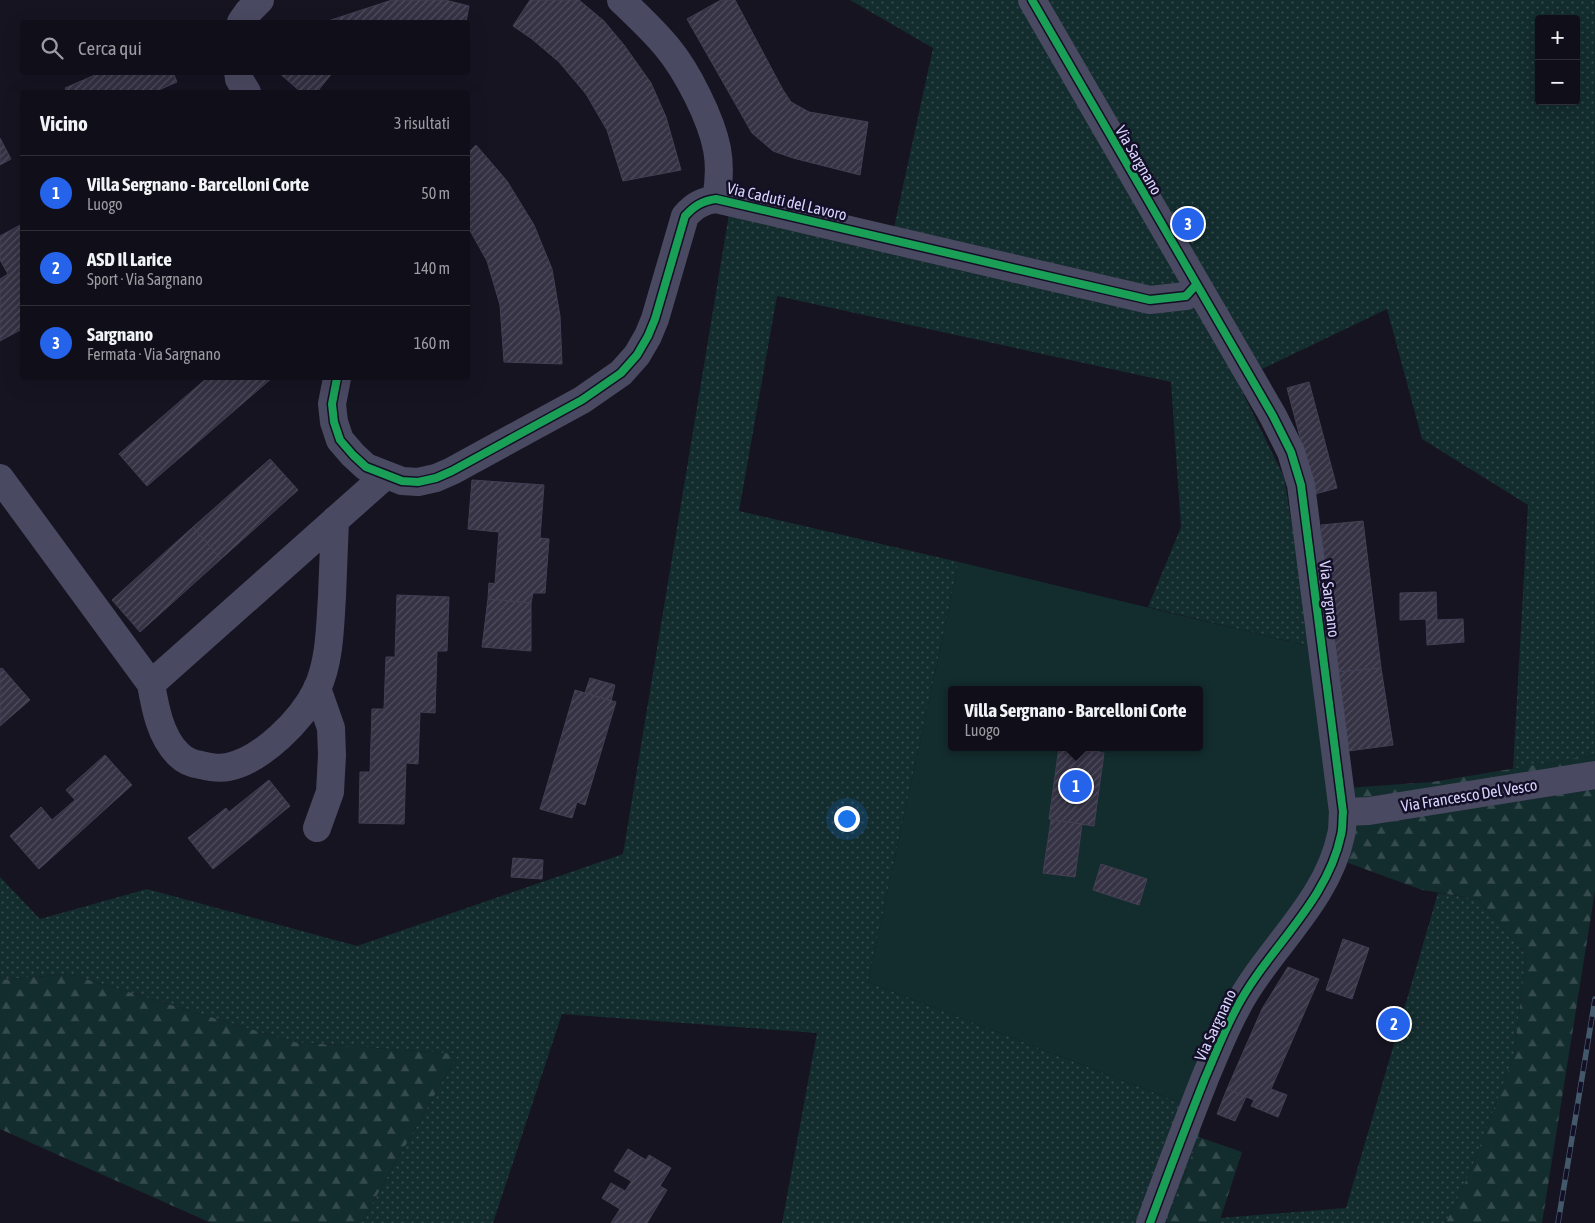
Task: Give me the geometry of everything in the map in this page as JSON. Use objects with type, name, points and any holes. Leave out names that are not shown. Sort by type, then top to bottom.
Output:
[{"type":"street","points":[[621,0],[668,48],[686,76],[706,115],[717,149],[719,182],[716,199]]},
{"type":"street","name":"Via Sargnano","points":[[1032,0],[1273,416],[1291,452],[1301,485],[1343,812],[1342,834],[1325,880],[1312,901],[1249,986],[1225,1030],[1188,1120],[1150,1223]]},
{"type":"street","points":[[239,75],[246,90]]},
{"type":"street","name":"Via Caduti del Lavoro","points":[[337,380],[332,404],[334,422],[340,440],[366,467],[402,481],[418,482],[436,478],[452,471],[582,400],[621,373],[637,354],[648,336],[655,319],[685,216],[694,206],[716,199],[1150,300],[1186,296],[1196,286]]},
{"type":"street","points":[[151,684],[386,475]]},
{"type":"street","points":[[0,478],[151,684],[155,708],[168,740],[178,754],[193,764],[209,767],[227,767],[247,760],[267,747],[303,712],[317,688],[324,668],[330,635],[335,520]]},
{"type":"street","points":[[317,688],[331,728],[332,755],[330,792],[317,828]]},
{"type":"street","name":"Via Francesco Del Vesco","points":[[1343,812],[1369,811],[1595,775]]},
{"type":"green space","points":[[850,0],[1595,0],[1595,755],[1513,769],[1528,505],[1422,439],[1387,309],[1237,381],[1284,477],[1312,647],[1148,607],[1181,527],[1171,382],[777,296],[739,511],[959,562],[868,982],[1202,1111],[1199,1137],[1166,1223],[782,1223],[817,1033],[562,1014],[493,1223],[361,1223],[458,1054],[293,1042],[69,974],[0,980],[0,877],[40,919],[147,889],[357,946],[623,854],[729,214],[890,246],[933,48]]},
{"type":"green space","points":[[959,562],[1312,647],[1340,860],[1244,1005],[1202,1111],[868,982]]},
{"type":"green space","points":[[1595,755],[1595,891],[1542,1223],[1446,1223],[1471,1170],[1514,1055],[1526,955],[1478,899],[1422,890],[1340,860],[1346,788],[1432,782]]},
{"type":"green space","points":[[1438,893],[1478,899],[1526,955],[1514,1055],[1471,1170],[1446,1223],[1219,1223],[1220,1218],[1346,1208]]},
{"type":"green space","points":[[69,974],[293,1042],[458,1054],[361,1223],[211,1223],[0,1129],[0,980]]},
{"type":"green space","points":[[1199,1137],[1242,1152],[1219,1223],[1166,1223]]},
{"type":"building","points":[[392,0],[445,0],[469,6],[466,20],[331,20]]},
{"type":"building","points":[[530,0],[579,0],[604,21],[651,83],[666,117],[681,170],[623,181],[607,130],[586,94],[559,62],[513,26]]},
{"type":"building","points":[[721,0],[735,0],[791,102],[809,112],[868,122],[860,175],[773,151],[752,133],[687,19]]},
{"type":"building","points":[[95,75],[174,75],[177,82],[159,90],[66,90],[65,88]]},
{"type":"building","points":[[281,75],[331,75],[319,90],[299,90]]},
{"type":"building","points":[[0,138],[11,159],[0,165]]},
{"type":"building","points":[[476,145],[507,181],[534,225],[552,269],[560,316],[562,364],[504,362],[500,305],[487,261],[470,231],[470,151]]},
{"type":"building","points":[[20,225],[20,330],[0,341],[0,279],[8,274],[0,260],[0,236]]},
{"type":"building","points":[[205,380],[270,380],[147,486],[119,454]]},
{"type":"building","points":[[1309,382],[1337,488],[1315,494],[1287,388]]},
{"type":"building","points":[[270,459],[298,490],[221,559],[193,527]]},
{"type":"building","points":[[472,480],[544,485],[540,538],[549,539],[545,593],[533,593],[531,603],[488,599],[489,583],[495,584],[499,532],[468,529]]},
{"type":"building","points":[[1363,521],[1381,668],[1336,672],[1321,525]]},
{"type":"building","points":[[193,527],[221,559],[140,632],[112,600]]},
{"type":"building","points":[[1436,592],[1437,620],[1463,619],[1464,642],[1427,645],[1426,619],[1400,620],[1400,593]]},
{"type":"building","points":[[397,595],[449,597],[447,651],[437,651],[435,713],[420,712],[418,764],[406,763],[404,824],[359,823],[360,772],[370,772],[372,709],[384,709],[386,657],[395,657]]},
{"type":"building","points":[[488,599],[531,603],[531,651],[482,647]]},
{"type":"building","points":[[2,668],[30,700],[0,726],[0,669]]},
{"type":"building","points":[[1381,668],[1393,745],[1348,751],[1336,672]]},
{"type":"building","points":[[590,678],[615,685],[611,701],[585,693]]},
{"type":"building","points":[[575,690],[616,702],[585,805],[577,802],[572,818],[540,809]]},
{"type":"building","points":[[1058,751],[1104,753],[1094,826],[1049,819]]},
{"type":"building","points":[[105,755],[132,785],[39,869],[10,836],[41,807],[52,820],[75,800],[66,790]]},
{"type":"building","points":[[269,780],[290,806],[213,869],[188,838],[226,808],[229,812]]},
{"type":"building","points":[[1051,820],[1082,824],[1075,877],[1043,873]]},
{"type":"building","points":[[513,858],[543,860],[542,879],[511,877]]},
{"type":"building","points":[[1101,864],[1147,879],[1139,905],[1093,890]]},
{"type":"building","points":[[1343,939],[1369,948],[1352,999],[1326,990]]},
{"type":"building","points":[[1288,967],[1319,979],[1271,1089],[1287,1095],[1278,1117],[1251,1106],[1254,1100],[1227,1089],[1262,1009]]},
{"type":"building","points":[[1227,1089],[1246,1097],[1235,1121],[1217,1114]]},
{"type":"building","points":[[628,1149],[646,1160],[631,1181],[614,1171]]},
{"type":"building","points":[[649,1155],[671,1168],[660,1186],[667,1190],[647,1223],[611,1223],[620,1209],[602,1198],[611,1183],[625,1191]]},
{"type":"railway","points":[[1558,1223],[1595,999]]},
{"type":"cycle path","points":[[1032,0],[1273,416],[1291,452],[1301,485],[1343,812],[1342,830],[1334,860],[1323,882],[1310,904],[1249,987],[1228,1026],[1205,1078],[1150,1223]]},
{"type":"cycle path","points":[[337,380],[332,404],[334,422],[340,440],[366,467],[402,481],[418,482],[436,478],[452,471],[582,400],[621,373],[637,355],[655,319],[685,216],[699,205],[716,199],[1150,300],[1186,296],[1196,285]]},
{"type":"place","name":"Sargnano","points":[[1188,224]]},
{"type":"place","name":"Villa Sergnano - Barcelloni Corte","points":[[1076,786]]},
{"type":"place","name":"ASD Il Larice","points":[[1394,1024]]}]
